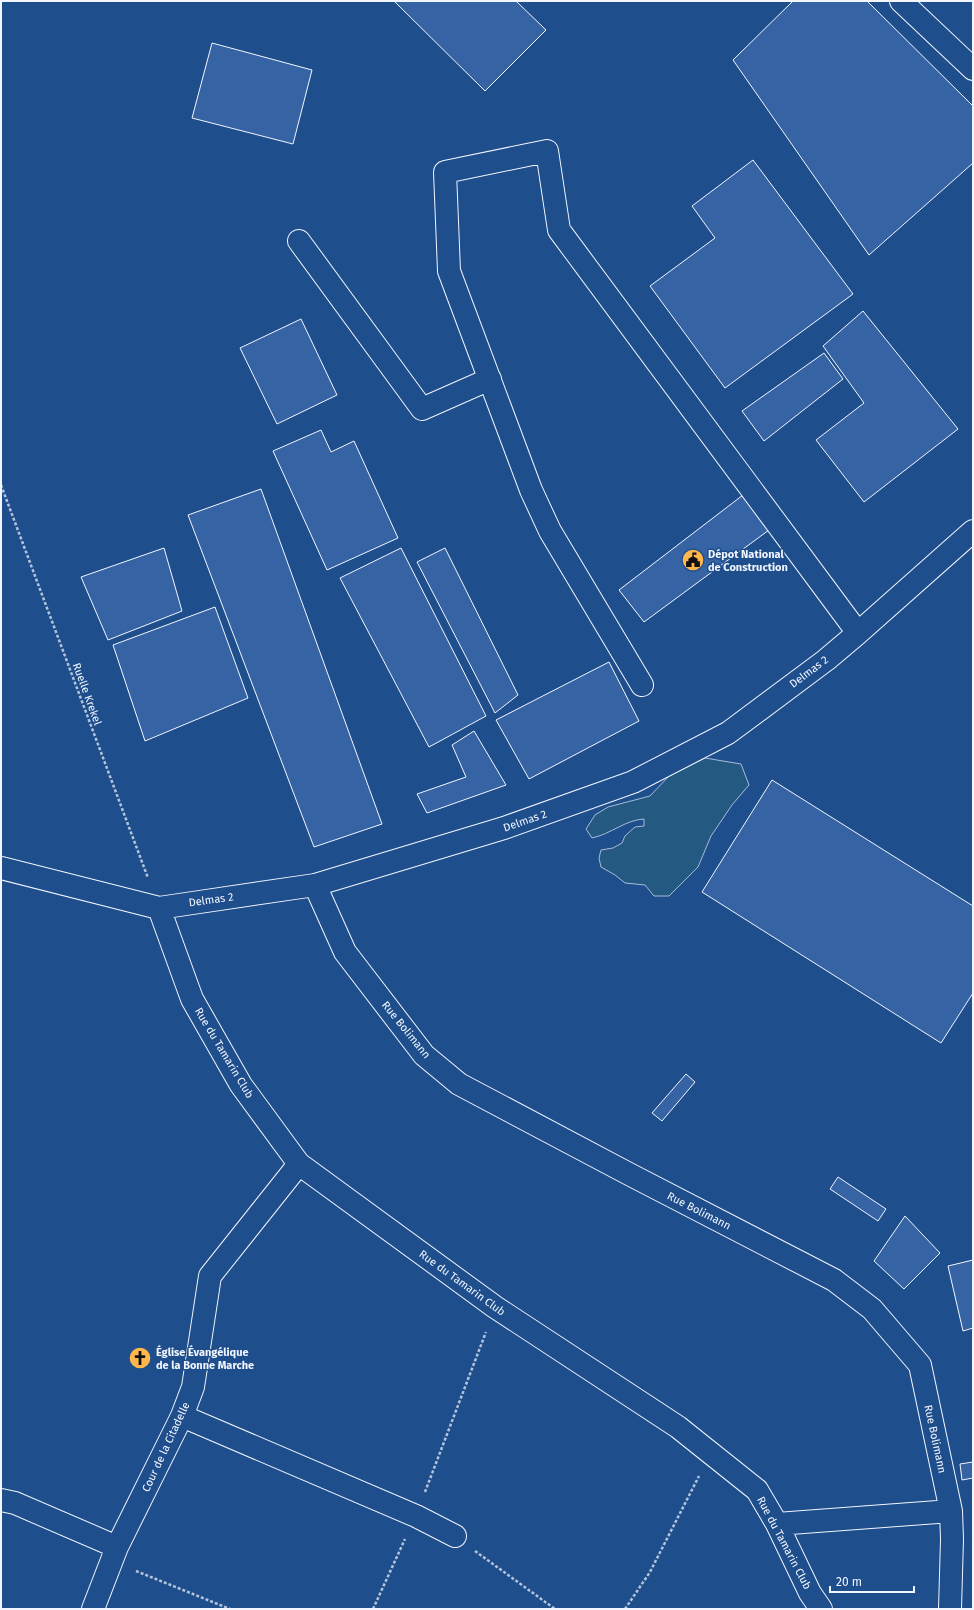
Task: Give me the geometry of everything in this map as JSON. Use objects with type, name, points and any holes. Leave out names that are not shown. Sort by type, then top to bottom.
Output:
[{"type":"street","points":[[901,1],[973,69]]},
{"type":"street","points":[[642,685],[550,531],[531,490],[449,271],[445,172],[547,151],[559,230],[858,633]]},
{"type":"street","points":[[298,241],[422,409],[490,379]]},
{"type":"street","name":"Delmas 2","points":[[1,868],[159,908],[315,886],[504,828],[633,782],[728,733],[826,660],[973,531]]},
{"type":"street","name":"Rue Bolimann","points":[[315,886],[345,952],[424,1055],[459,1084],[834,1280],[872,1309],[920,1365],[951,1511],[952,1539],[950,1609]]},
{"type":"street","name":"Rue du Tamarin Club","points":[[159,908],[192,999],[241,1085],[298,1164],[495,1307],[678,1427],[757,1490],[777,1524],[810,1593],[821,1609]]},
{"type":"street","name":"Cour de la Citadelle","points":[[93,1609],[114,1554],[182,1416],[193,1387],[210,1276],[298,1164]]},
{"type":"street","points":[[182,1416],[416,1516],[455,1536]]},
{"type":"street","points":[[1,1500],[15,1503],[114,1554]]},
{"type":"street","points":[[777,1524],[951,1511]]},
{"type":"path","name":"Ruelle Krekel","points":[[1,485],[159,908]]},
{"type":"path","points":[[373,1609],[416,1516],[495,1307]]},
{"type":"path","points":[[625,1609],[650,1572],[711,1452]]},
{"type":"path","points":[[455,1536],[555,1609]]},
{"type":"path","points":[[114,1554],[230,1609]]},
{"type":"shaded area","points":[[705,758],[741,764],[749,785],[732,805],[711,836],[698,867],[669,896],[654,896],[645,885],[625,883],[601,867],[599,858],[601,850],[613,848],[622,843],[625,836],[635,827],[644,826],[644,819],[624,824],[592,838],[586,829],[595,815],[608,807],[650,796],[669,776]]},
{"type":"building","points":[[394,1],[516,1],[546,30],[485,91]]},
{"type":"building","points":[[793,1],[867,1],[973,106],[973,163],[869,255],[733,60]]},
{"type":"building","points":[[212,43],[312,70],[293,144],[192,118]]},
{"type":"building","points":[[753,160],[853,294],[725,388],[650,286],[715,238],[692,206]]},
{"type":"building","points":[[863,311],[958,429],[864,502],[816,440],[864,403],[823,346]]},
{"type":"building","points":[[301,319],[337,395],[277,424],[240,348]]},
{"type":"building","points":[[824,353],[843,379],[764,441],[742,411]]},
{"type":"building","points":[[321,430],[331,452],[354,441],[398,538],[327,570],[273,451]]},
{"type":"building","points":[[261,489],[382,824],[314,847],[188,515]]},
{"type":"building","name":"Dépot National de Construction","points":[[743,495],[769,530],[644,622],[619,590]]},
{"type":"building","points":[[164,548],[182,611],[108,640],[81,577]]},
{"type":"building","points":[[401,548],[486,716],[429,747],[340,578]]},
{"type":"building","points":[[445,548],[518,695],[495,713],[417,562]]},
{"type":"building","points":[[215,607],[248,698],[145,741],[113,645]]},
{"type":"building","points":[[609,662],[639,721],[529,779],[496,720]]},
{"type":"building","points":[[474,731],[506,785],[427,813],[417,794],[466,777],[452,745]]},
{"type":"building","points":[[772,780],[973,906],[973,993],[941,1043],[702,892]]},
{"type":"building","points":[[686,1074],[695,1082],[662,1121],[652,1113]]},
{"type":"building","points":[[838,1177],[886,1209],[878,1221],[830,1189]]},
{"type":"building","points":[[905,1216],[940,1253],[904,1289],[874,1261]]},
{"type":"building","points":[[973,1260],[973,1328],[963,1331],[948,1266]]},
{"type":"building","points":[[973,1462],[973,1478],[962,1480],[960,1464]]},
{"type":"place","name":"Dépot National de Construction","points":[[693,560]]},
{"type":"place","name":"Église Évangélique de la Bonne Marche","points":[[140,1358]]}]
